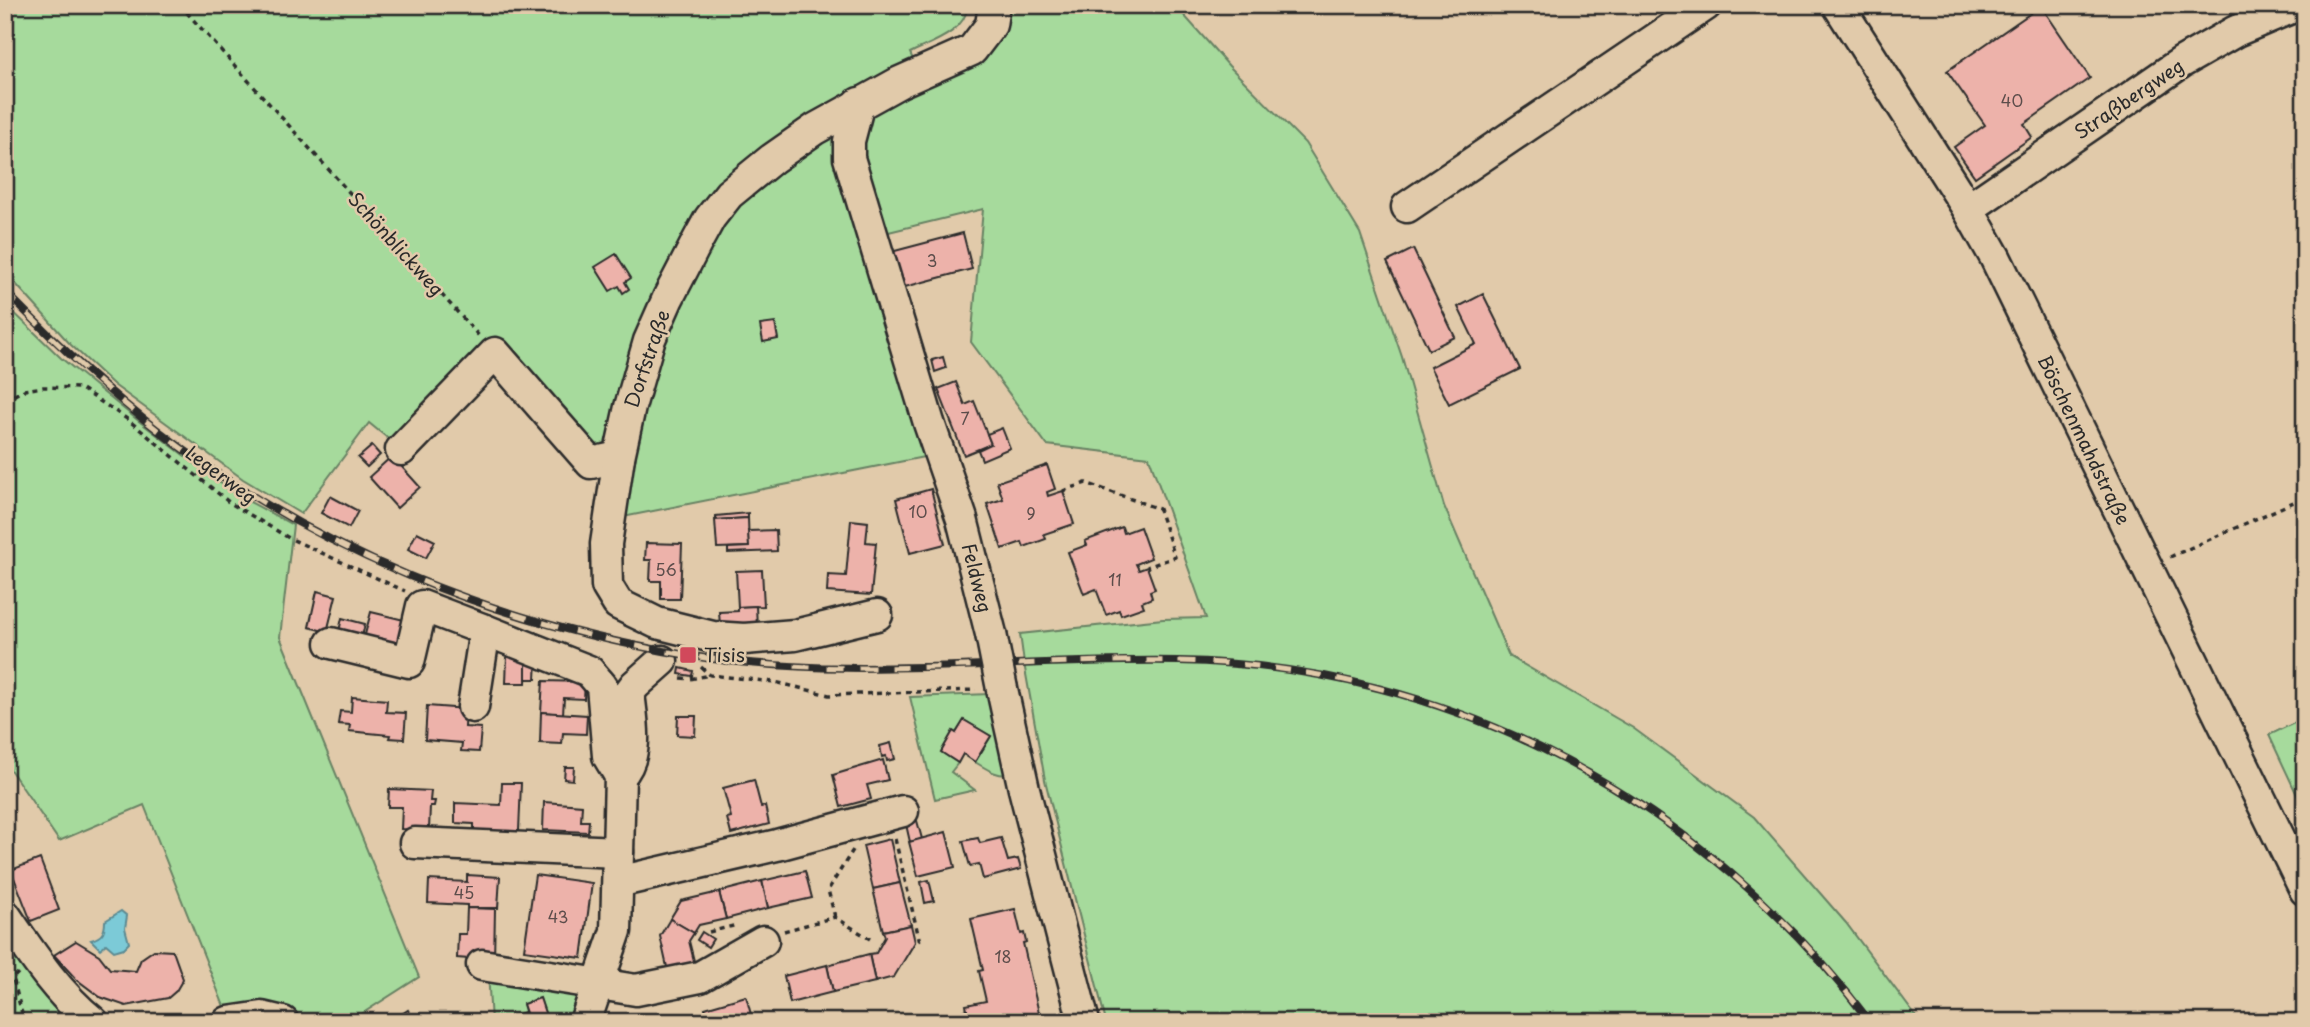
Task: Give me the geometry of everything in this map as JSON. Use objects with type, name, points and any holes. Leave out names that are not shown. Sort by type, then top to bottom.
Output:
[{"type":"street","name":"Dorfstraße","points":[[877,615],[795,635],[744,639],[713,637],[657,623],[618,604],[607,586],[606,544],[619,457],[649,341],[681,271],[710,218],[729,194],[815,129],[900,82],[972,50],[991,25],[994,5]]},
{"type":"street","points":[[1407,207],[1706,5]]},
{"type":"street","name":"Böschenmahdstraße","points":[[1838,5],[1968,209],[1995,257],[2305,890]]},
{"type":"street","name":"Straßbergweg","points":[[1968,209],[2182,62],[2236,31],[2298,5]]},
{"type":"street","name":"Feldweg","points":[[859,103],[849,141],[849,158],[925,410],[962,519],[991,634],[990,690],[1024,789],[1084,1022]]},
{"type":"street","points":[[815,129],[849,141]]},
{"type":"street","points":[[401,450],[495,353],[591,463],[619,457]]},
{"type":"street","points":[[331,643],[409,662],[422,606],[589,671],[602,686],[608,757],[620,776]]},
{"type":"street","points":[[473,707],[485,631]]},
{"type":"street","points":[[585,1022],[615,931],[620,776],[632,758],[629,693],[662,661]]},
{"type":"street","points":[[618,882],[777,845],[898,822]]},
{"type":"street","points":[[415,843],[618,852]]},
{"type":"street","points":[[5,915],[35,958],[75,1007],[93,1022]]},
{"type":"street","points":[[482,965],[636,990],[700,977],[763,941]]},
{"type":"street","points":[[228,1022],[262,1017],[283,1022]]},
{"type":"path","name":"Schönblickweg","points":[[180,5],[495,353]]},
{"type":"path","name":"Legerweg","points":[[5,400],[24,390],[43,387],[80,388],[127,419],[230,503],[289,538],[410,593],[422,606]]},
{"type":"path","points":[[1063,491],[1086,483],[1159,509],[1175,557],[1147,567]]},
{"type":"path","points":[[2146,568],[2305,497]]},
{"type":"path","points":[[701,667],[710,675],[775,682],[829,695],[990,690]]},
{"type":"path","points":[[898,822],[920,942]]},
{"type":"path","points":[[853,850],[828,890],[835,917],[870,939]]},
{"type":"path","points":[[763,941],[776,932],[835,917]]},
{"type":"path","points":[[24,1022],[13,978],[35,958]]},
{"type":"green space","points":[[5,5],[968,5],[966,15],[954,30],[910,53],[916,66],[973,53],[997,5],[1175,5],[1229,66],[1305,143],[1360,233],[1402,357],[1444,506],[1509,656],[1633,728],[1754,817],[1846,923],[1920,1022],[1106,1022],[1045,780],[1020,634],[1163,619],[1206,618],[1149,457],[1047,445],[971,342],[983,209],[868,237],[934,455],[613,519],[620,460],[592,460],[494,355],[402,450],[369,423],[301,514],[243,479],[114,385],[71,345],[5,272]]},
{"type":"green space","points":[[5,304],[61,358],[140,422],[235,494],[293,525],[280,637],[419,977],[349,1022],[213,1022],[229,1019],[144,805],[59,841],[5,762]]},
{"type":"green space","points":[[990,694],[1011,774],[988,770],[975,762],[991,736],[964,720],[941,752],[958,763],[951,772],[975,790],[935,799],[910,697]]},
{"type":"green space","points":[[2305,718],[2305,812],[2269,735]]},
{"type":"green space","points":[[5,918],[98,1022],[5,1022]]},
{"type":"green space","points":[[488,972],[579,986],[578,1022],[548,1022],[540,998],[523,1004],[525,1012],[502,1022],[491,1022]]},
{"type":"water","points":[[121,911],[127,916],[125,928],[129,943],[114,951],[106,944],[100,949],[91,940],[102,934],[105,921]]},
{"type":"building","points":[[2041,6],[2090,78],[2024,124],[2032,137],[1975,177],[1954,147],[1985,125],[1947,71]]},
{"type":"building","points":[[963,233],[972,269],[901,288],[891,252]]},
{"type":"building","points":[[1413,249],[1455,337],[1429,350],[1387,262]]},
{"type":"building","points":[[616,254],[631,278],[625,282],[629,289],[623,293],[619,286],[610,291],[595,267]]},
{"type":"building","points":[[1483,294],[1520,369],[1449,404],[1430,367],[1476,344],[1458,307]]},
{"type":"building","points":[[775,323],[778,339],[763,342],[760,325]]},
{"type":"building","points":[[943,357],[946,368],[935,372],[932,360]]},
{"type":"building","points":[[956,382],[965,405],[974,401],[991,444],[964,455],[938,389]]},
{"type":"building","points":[[1002,428],[1010,448],[982,460],[978,450],[991,444],[987,434]]},
{"type":"building","points":[[372,446],[380,455],[367,467],[358,458]]},
{"type":"building","points":[[392,456],[420,487],[397,508],[369,477]]},
{"type":"building","points":[[1047,465],[1055,489],[1047,492],[1048,496],[1063,491],[1074,524],[1044,534],[1046,539],[1024,547],[1022,542],[1002,549],[987,504],[1003,499],[997,482]]},
{"type":"building","points":[[931,489],[945,544],[910,553],[896,499]]},
{"type":"building","points":[[330,496],[358,511],[349,528],[321,513]]},
{"type":"building","points":[[748,513],[748,518],[716,520],[716,516]]},
{"type":"building","points":[[748,518],[749,547],[717,548],[715,520]]},
{"type":"building","points":[[851,520],[868,522],[866,542],[876,543],[871,595],[827,592],[828,575],[846,576]]},
{"type":"building","points":[[1122,527],[1124,533],[1140,527],[1151,558],[1136,564],[1139,570],[1147,567],[1155,589],[1150,591],[1152,598],[1142,602],[1144,607],[1121,615],[1119,610],[1106,615],[1096,589],[1084,594],[1068,552],[1087,545],[1085,541]]},
{"type":"building","points":[[776,530],[777,551],[728,553],[728,548],[749,547],[748,531]]},
{"type":"building","points":[[417,532],[435,541],[426,558],[408,549]]},
{"type":"building","points":[[646,543],[682,544],[680,599],[661,599],[661,581],[650,581],[651,560],[645,560]]},
{"type":"building","points":[[762,570],[764,606],[738,607],[736,571]]},
{"type":"building","points":[[317,591],[336,596],[327,632],[309,627]]},
{"type":"building","points":[[756,606],[757,627],[720,625],[719,612]]},
{"type":"building","points":[[371,612],[404,620],[396,650],[363,642]]},
{"type":"building","points":[[342,618],[365,624],[361,641],[338,636]]},
{"type":"building","points":[[507,656],[527,656],[526,683],[506,683]]},
{"type":"building","points":[[526,660],[537,660],[536,679],[526,679]]},
{"type":"building","points":[[680,668],[693,671],[692,676],[679,674]]},
{"type":"building","points":[[543,681],[585,682],[584,699],[564,698],[563,714],[541,712]]},
{"type":"building","points":[[352,697],[387,700],[386,712],[406,713],[404,739],[349,731],[350,725],[338,724],[340,711],[351,712]]},
{"type":"building","points":[[427,706],[466,709],[465,727],[481,728],[479,752],[461,751],[462,743],[425,740]]},
{"type":"building","points":[[541,712],[587,715],[586,734],[563,733],[562,744],[540,743]]},
{"type":"building","points":[[678,716],[696,716],[695,736],[677,735]]},
{"type":"building","points":[[964,720],[991,736],[975,762],[963,754],[958,763],[941,752],[953,731],[956,733]]},
{"type":"building","points":[[891,743],[895,759],[887,761],[886,756],[882,757],[880,746]]},
{"type":"building","points":[[883,760],[888,780],[867,785],[871,799],[841,807],[833,775]]},
{"type":"building","points":[[565,767],[574,767],[573,780],[564,779]]},
{"type":"building","points":[[754,780],[769,824],[731,834],[727,818],[731,817],[723,788]]},
{"type":"building","points":[[502,783],[521,783],[519,831],[474,832],[474,824],[455,823],[455,803],[501,805]]},
{"type":"building","points":[[389,789],[431,791],[430,801],[435,801],[434,806],[430,806],[429,830],[401,829],[402,807],[388,807]]},
{"type":"building","points":[[544,802],[582,805],[581,821],[589,821],[588,832],[543,830]]},
{"type":"building","points":[[916,817],[922,839],[910,842],[905,820]]},
{"type":"building","points":[[946,832],[955,867],[918,876],[909,842]]},
{"type":"building","points":[[978,838],[980,843],[1001,838],[1008,861],[1018,859],[1021,869],[983,879],[979,864],[970,866],[963,841]]},
{"type":"building","points":[[890,839],[900,883],[873,889],[863,846]]},
{"type":"building","points":[[40,859],[59,910],[31,921],[11,870]]},
{"type":"building","points":[[805,871],[812,898],[768,908],[762,881]]},
{"type":"building","points":[[467,875],[500,877],[498,908],[467,908],[467,905],[428,903],[429,880],[467,882]]},
{"type":"building","points":[[535,875],[592,883],[582,958],[524,950]]},
{"type":"building","points":[[929,880],[934,901],[925,903],[921,882]]},
{"type":"building","points":[[762,881],[768,908],[726,919],[719,892]]},
{"type":"building","points":[[900,883],[911,925],[883,931],[873,889]]},
{"type":"building","points":[[719,892],[726,919],[699,925],[694,933],[670,919],[681,901]]},
{"type":"building","points":[[467,908],[495,909],[494,961],[457,958],[458,934],[466,934]]},
{"type":"building","points":[[1015,909],[1021,934],[1024,933],[1026,942],[1023,943],[1041,1022],[969,1022],[966,1005],[986,1001],[979,971],[983,970],[971,919]]},
{"type":"building","points":[[670,919],[694,933],[689,941],[696,969],[669,976],[660,936]]},
{"type":"building","points":[[911,925],[915,942],[894,977],[875,982],[869,954],[876,953],[885,937],[883,931]]},
{"type":"building","points":[[702,932],[713,939],[708,947],[697,940]]},
{"type":"building","points":[[76,941],[99,955],[110,969],[136,971],[141,959],[154,950],[173,951],[183,979],[168,998],[126,1006],[100,997],[76,979],[54,955]]},
{"type":"building","points":[[869,954],[875,982],[833,992],[827,965]]},
{"type":"building","points":[[827,965],[833,992],[790,1003],[784,976]]},
{"type":"building","points":[[746,996],[753,1022],[709,1022],[705,1008]]},
{"type":"building","points":[[540,998],[548,1022],[529,1022],[523,1004]]},
{"type":"building","points":[[408,1010],[416,1022],[390,1022]]},
{"type":"building","points":[[967,1010],[969,1022],[936,1022],[947,1019],[946,1015]]},
{"type":"building","points":[[525,1012],[529,1022],[502,1022],[502,1020]]},
{"type":"railway","points":[[5,291],[80,364],[139,416],[218,474],[279,512],[343,546],[409,576],[546,624],[686,655],[809,667],[1179,661],[1281,669],[1380,689],[1475,719],[1566,761],[1652,812],[1731,873],[1804,944],[1870,1022]]},
{"type":"place","name":"Tisis","points":[[688,655]]}]
